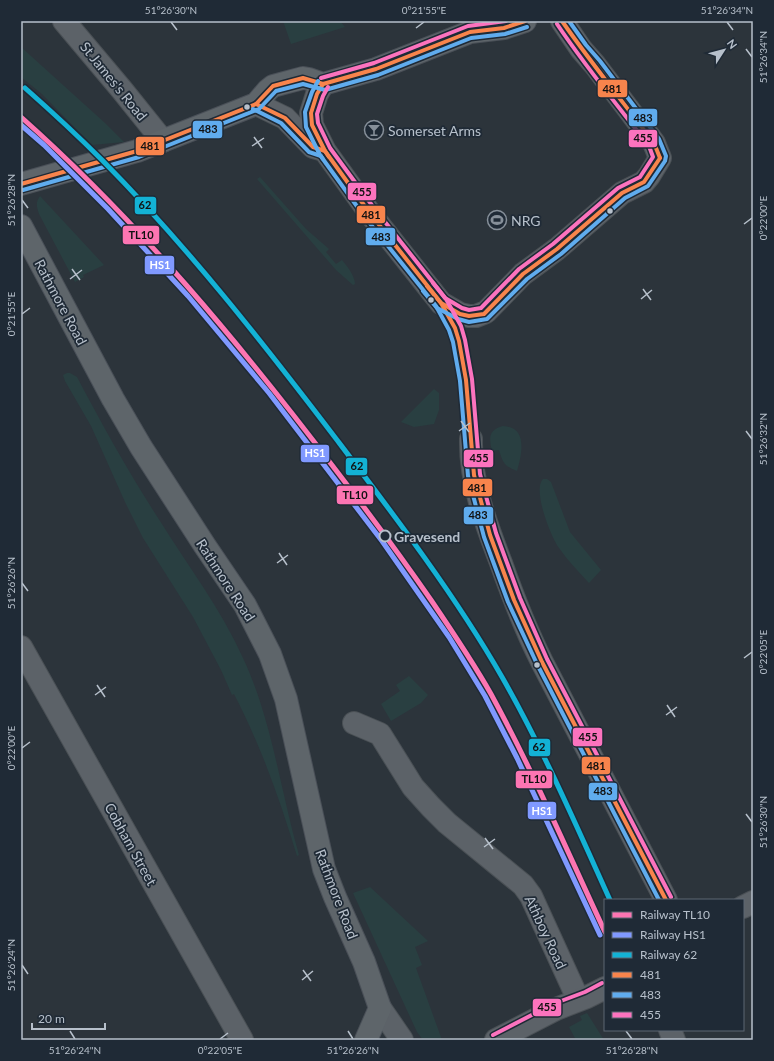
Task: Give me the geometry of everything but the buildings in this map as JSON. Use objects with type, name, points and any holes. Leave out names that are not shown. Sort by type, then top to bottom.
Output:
[{"type":"main road","points":[[28,182],[131,153],[163,141],[256,104],[273,86],[303,78],[323,84],[376,69],[475,27],[504,28],[526,21]]},
{"type":"main road","name":"Rathmore Road","points":[[21,226],[113,398],[141,447],[204,546],[245,605],[270,654],[286,699],[324,869],[364,962],[380,1008]]},
{"type":"main road","points":[[366,1040],[380,1008]]},
{"type":"street","name":"St James's Road","points":[[64,21],[114,79],[163,141]]},
{"type":"street","points":[[323,84],[317,94],[311,113],[312,125],[325,151],[369,212],[440,303],[460,314],[476,316],[486,312],[523,274],[557,249],[622,193],[644,182],[660,158],[654,143],[595,65],[581,49],[562,21]]},
{"type":"street","points":[[256,104],[285,118],[313,147],[325,151]]},
{"type":"street","points":[[471,439],[474,475],[482,509],[490,535],[527,630],[542,662],[665,899]]},
{"type":"street","name":"Cobham Street","points":[[21,647],[242,1040]]},
{"type":"street","name":"Athboy Road","points":[[354,723],[380,734],[413,787],[431,807],[447,823],[523,885],[591,994]]},
{"type":"street","points":[[744,906],[753,902]]},
{"type":"street","points":[[496,1040],[556,1009],[591,994]]},
{"type":"street","name":"Rathmore Road","points":[[380,1008],[402,1040]]},
{"type":"green space","points":[[283,21],[340,21],[345,27],[291,44]]},
{"type":"green space","points":[[21,47],[124,142],[92,145],[42,94],[21,77]]},
{"type":"green space","points":[[260,177],[306,229],[329,249],[326,252],[336,264],[342,260],[352,274],[355,284],[353,285],[336,270],[257,179]]},
{"type":"green space","points":[[40,196],[104,265],[83,275],[84,277],[75,282],[39,214],[37,203]]},
{"type":"green space","points":[[67,373],[77,377],[127,468],[225,622],[243,658],[261,706],[275,755],[299,855],[297,856],[284,814],[253,733],[244,714],[234,694],[232,695],[221,670],[193,617],[143,538],[91,426],[65,381],[63,375]]},
{"type":"green space","points":[[434,389],[439,393],[439,410],[434,424],[414,427],[401,422]]},
{"type":"green space","points":[[503,426],[511,428],[520,436],[521,450],[517,471],[505,464],[499,450],[492,451],[490,438],[492,432]]},
{"type":"green space","points":[[543,479],[547,479],[551,482],[570,532],[601,570],[589,583],[562,553],[552,534],[541,503],[540,485]]},
{"type":"green space","points":[[409,676],[428,695],[421,703],[391,721],[381,704],[400,691],[396,685]]},
{"type":"green space","points":[[370,887],[428,941],[415,947],[422,965],[416,968],[442,1040],[423,1040],[417,1032],[353,893]]},
{"type":"green space","points":[[587,1013],[604,1040],[576,1040],[569,1027],[582,1020],[580,1016]]},
{"type":"rail line","name":"62","points":[[25,88],[102,160],[195,261],[281,368],[402,526],[484,646],[502,677],[559,787],[610,899]]},
{"type":"rail line","name":"TL10","points":[[21,117],[106,199],[187,286],[225,330],[299,422],[360,501],[408,567],[477,670],[491,694],[536,782],[604,930]]},
{"type":"rail line","name":"HS1","points":[[21,125],[44,145],[108,209],[188,296],[269,393],[382,541],[449,637],[485,696],[517,758],[600,935]]},
{"type":"transit line","name":"455","points":[[321,78],[374,63],[468,26],[506,21]]},
{"type":"transit line","name":"481","points":[[21,184],[137,151],[256,104],[273,86],[303,78],[323,84],[376,69],[470,32],[504,28],[525,21]]},
{"type":"transit line","name":"481","points":[[562,21],[654,143],[660,158]]},
{"type":"transit line","name":"483","points":[[423,291],[437,308],[458,319],[469,322],[487,319],[527,279],[561,254],[625,198],[648,186],[665,161],[666,156],[659,139],[569,21]]},
{"type":"transit line","name":"455","points":[[433,283],[445,298],[462,308],[469,310],[481,308],[519,269],[553,244],[618,188],[640,177],[653,157],[649,146],[590,71],[557,24]]},
{"type":"transit line","name":"483","points":[[23,190],[139,157],[259,109],[276,91],[303,84],[325,90],[378,75],[471,38],[505,34],[527,27]]},
{"type":"transit line","name":"483","points":[[318,81],[312,92],[305,112],[306,127],[320,155],[364,216],[436,306],[449,330],[453,342],[460,381],[468,476],[484,537],[508,602],[537,664],[658,899]]},
{"type":"transit line","name":"481","points":[[323,84],[317,94],[311,113],[312,125],[325,151],[369,212],[441,303],[455,328],[459,341],[466,380],[474,475],[490,535],[514,600],[542,662],[665,899]]},
{"type":"transit line","name":"455","points":[[328,87],[323,96],[317,114],[318,123],[330,148],[374,208],[446,299],[461,326],[472,379],[480,474],[496,533],[520,598],[547,659],[671,897]]},
{"type":"transit line","name":"481","points":[[256,104],[285,118],[313,147],[325,151],[329,157]]},
{"type":"transit line","name":"483","points":[[253,109],[281,123],[309,152],[321,156],[323,159]]},
{"type":"transit line","name":"481","points":[[427,286],[441,303],[460,314],[469,316],[484,314],[523,274],[557,249],[622,193],[644,182],[660,158]]},
{"type":"transit line","name":"455","points":[[493,1035],[553,1004],[585,992],[602,983]]},
{"type":"place","name":"Somerset Arms","points":[[374,130]]},
{"type":"place","name":"NRG","points":[[497,220]]},
{"type":"place","name":"Gravesend","points":[[385,536]]}]
